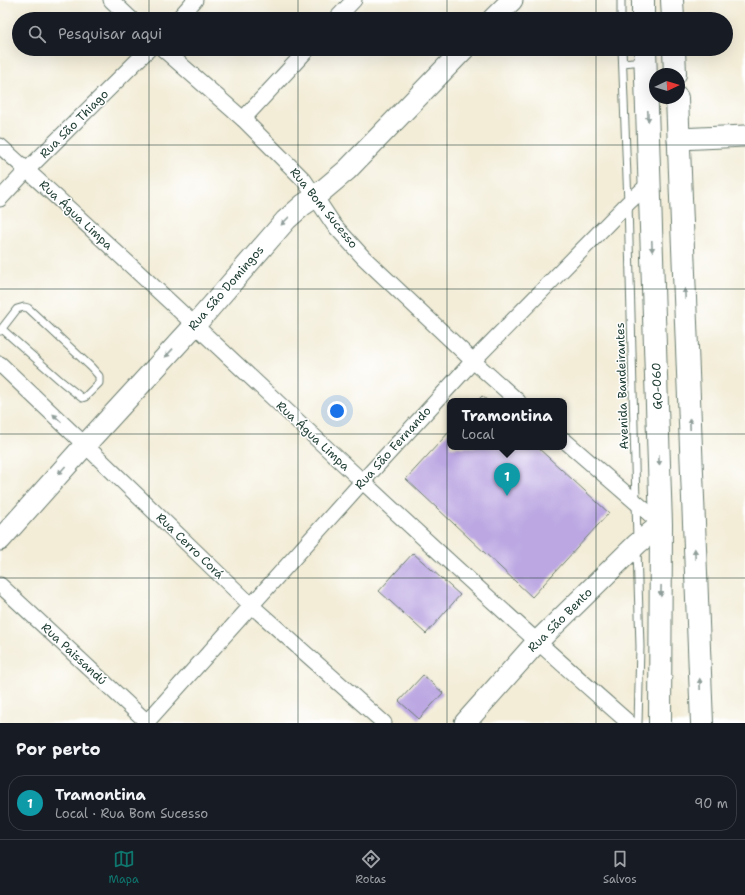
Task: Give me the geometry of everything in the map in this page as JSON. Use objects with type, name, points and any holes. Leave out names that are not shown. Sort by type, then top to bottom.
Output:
[{"type":"main road","points":[[642,0],[643,12]]},
{"type":"main road","points":[[672,0],[673,12]]},
{"type":"main road","name":"GO-060","points":[[645,56],[661,524],[660,723]]},
{"type":"main road","points":[[675,56],[676,68]]},
{"type":"main road","points":[[677,104],[702,723]]},
{"type":"street","points":[[111,0],[124,12]]},
{"type":"street","points":[[184,12],[195,0]]},
{"type":"street","points":[[343,12],[354,0]]},
{"type":"street","points":[[500,12],[512,0]]},
{"type":"street","name":"Rua São Thiago","points":[[0,199],[27,170],[142,56]]},
{"type":"street","name":"Rua Bom Sucesso","points":[[171,56],[242,119],[304,180],[334,225],[363,257],[472,361],[515,398]]},
{"type":"street","points":[[242,119],[301,56]]},
{"type":"street","name":"Rua São Domingos","points":[[0,540],[195,325],[286,220],[347,170],[457,56]]},
{"type":"street","points":[[678,139],[745,136]]},
{"type":"street","name":"Rua Água Limpa","points":[[0,146],[195,325],[362,482],[537,642],[629,723]]},
{"type":"street","name":"Rua São Fernando","points":[[147,723],[472,361],[628,203],[650,183]]},
{"type":"street","name":"Rua Cerro Corá","points":[[0,364],[252,606],[384,723]]},
{"type":"street","points":[[567,443],[661,524]]},
{"type":"street","name":"Rua São Bento","points":[[465,723],[537,642],[637,544],[661,524]]},
{"type":"street","name":"Rua Paissandú","points":[[0,585],[147,723]]},
{"type":"lane","points":[[621,0],[621,12]]},
{"type":"lane","name":"Avenida Bandeirantes","points":[[622,56],[640,647],[638,723]]},
{"type":"lane","points":[[623,63],[642,56]]},
{"type":"lane","points":[[24,307],[28,308],[91,367],[99,376],[100,383],[82,398],[1,330],[17,309],[24,307]]},
{"type":"building","points":[[447,434],[447,450],[540,450],[609,513],[532,597],[406,479]]},
{"type":"building","points":[[413,553],[460,595],[426,634],[379,591]]},
{"type":"building","points":[[423,675],[443,693],[419,719],[399,701]]},
{"type":"place","name":"Tramontina","points":[[507,496]]}]
